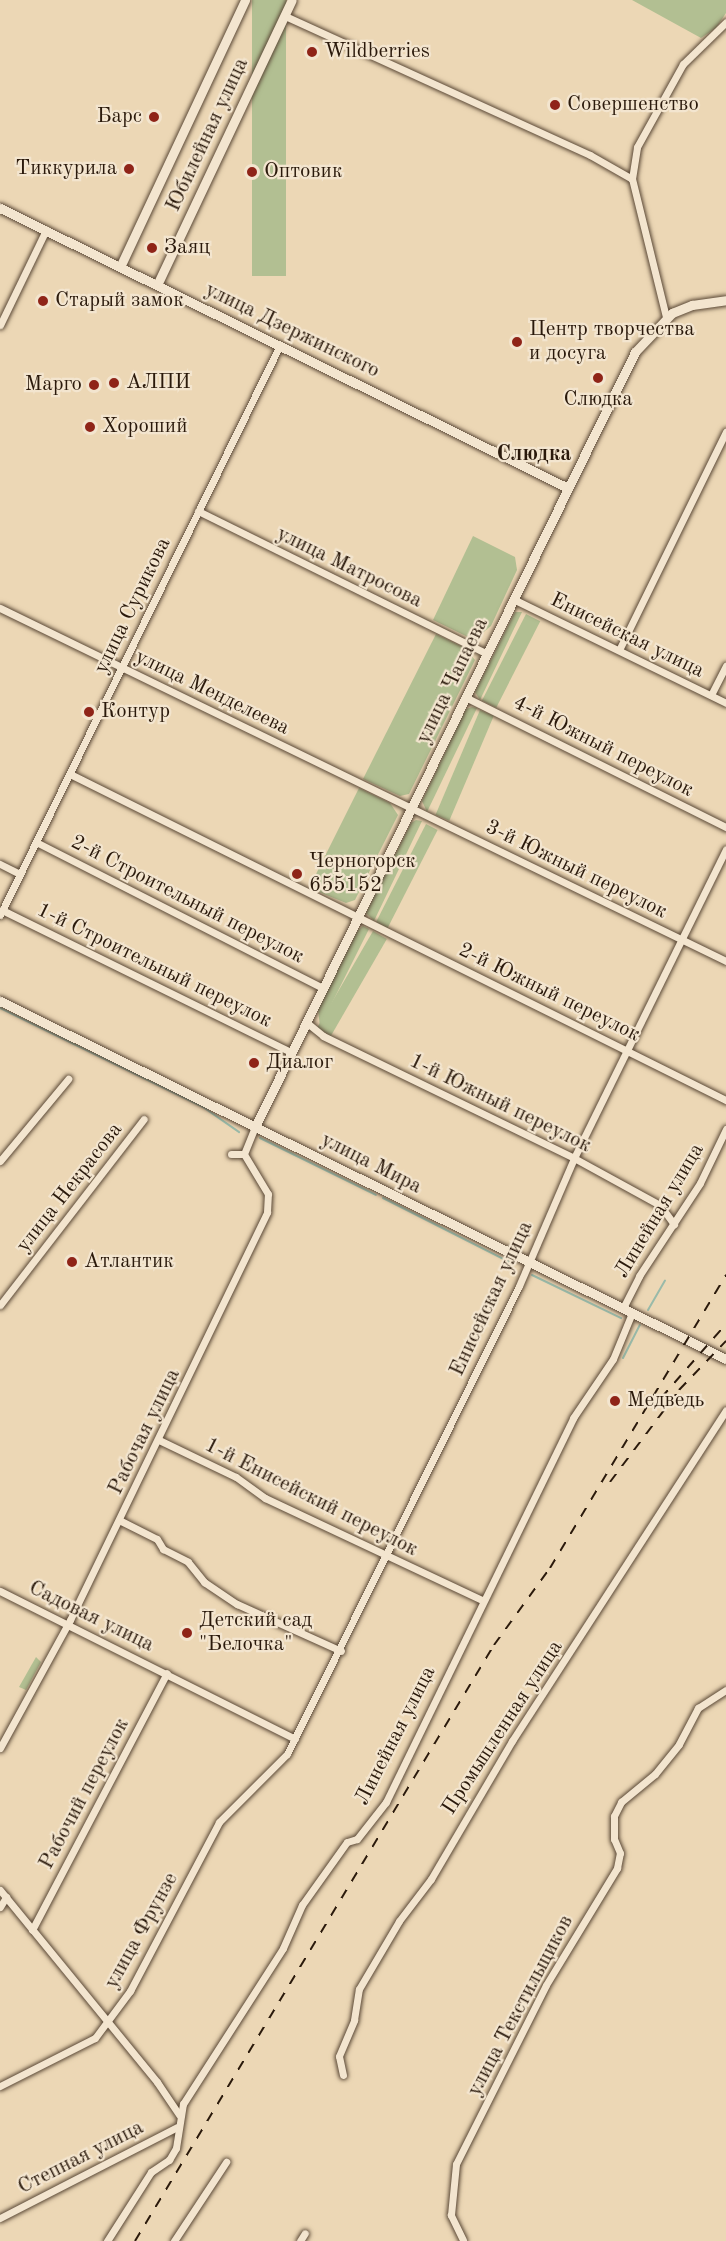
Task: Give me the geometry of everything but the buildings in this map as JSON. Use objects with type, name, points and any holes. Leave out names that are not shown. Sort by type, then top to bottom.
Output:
[{"type":"main road","name":"Юбилейная улица","points":[[120,267],[246,0]]},
{"type":"main road","name":"Юбилейная улица","points":[[158,285],[292,0]]},
{"type":"main road","name":"улица Дзержинского","points":[[0,208],[568,488]]},
{"type":"main road","name":"улица Чапаева","points":[[256,1125],[635,352],[666,317],[692,305],[726,300]]},
{"type":"main road","name":"улица Мира","points":[[0,1000],[726,1359]]},
{"type":"street","points":[[285,16],[590,155],[632,179]]},
{"type":"street","points":[[666,317],[632,179],[637,147],[683,64],[726,22]]},
{"type":"street","points":[[0,325],[46,230]]},
{"type":"street","name":"улица Сурикова","points":[[1,912],[280,345]]},
{"type":"street","points":[[620,648],[726,432]]},
{"type":"street","name":"улица Матросова","points":[[198,511],[487,654]]},
{"type":"street","name":"Енисейская улица","points":[[513,599],[620,648],[726,703]]},
{"type":"street","name":"улица Менделеева","points":[[0,608],[410,809]]},
{"type":"street","points":[[711,695],[726,666]]},
{"type":"street","name":"4-й Южный переулок","points":[[465,697],[726,827]]},
{"type":"street","name":"2-й Южный переулок","points":[[70,774],[726,1100]]},
{"type":"street","name":"3-й Южный переулок","points":[[410,809],[726,961]]},
{"type":"street","name":"2-й Строительный переулок","points":[[36,842],[322,988]]},
{"type":"street","name":"Енисейская улица","points":[[284,1759],[341,1651],[529,1263],[574,1158],[680,938],[726,849]]},
{"type":"street","points":[[0,864],[20,874]]},
{"type":"street","name":"1-й Строительный переулок","points":[[1,912],[291,1052]]},
{"type":"street","name":"1-й Южный переулок","points":[[306,1022],[323,1036],[574,1158],[660,1205],[674,1224]]},
{"type":"street","points":[[0,1161],[68,1079]]},
{"type":"street","name":"улица Некрасова","points":[[0,1305],[144,1119]]},
{"type":"street","points":[[231,1155],[244,1154],[256,1125]]},
{"type":"street","name":"Линейная улица","points":[[623,1308],[639,1276],[674,1224],[726,1129]]},
{"type":"street","name":"Рабочая улица","points":[[0,1748],[68,1624],[159,1440],[267,1212],[268,1194],[244,1154]]},
{"type":"street","name":"Линейная улица","points":[[107,2241],[151,2172],[173,2154],[179,2115],[283,1948],[302,1905],[347,1842],[357,1839],[386,1802],[482,1600],[573,1418],[613,1359],[632,1313]]},
{"type":"street","name":"Промышленная улица","points":[[343,2075],[339,2056],[354,2020],[359,1989],[399,1921],[431,1879],[512,1741],[726,1410]]},
{"type":"street","name":"1-й Енисейский переулок","points":[[159,1440],[236,1477],[266,1498],[482,1600]]},
{"type":"street","points":[[119,1520],[157,1539],[163,1549],[188,1562],[204,1582],[237,1604],[341,1651]]},
{"type":"street","name":"Садовая улица","points":[[0,1591],[295,1739]]},
{"type":"street","name":"Рабочий переулок","points":[[32,1930],[167,1673]]},
{"type":"street","name":"улица Текстильщиков","points":[[463,2240],[451,2215],[456,2164],[546,1985],[617,1868],[620,1853],[614,1839],[614,1816],[621,1802],[655,1774],[679,1744],[698,1708],[726,1690]]},
{"type":"street","name":"улица Фрунзе","points":[[0,2086],[85,2046],[108,2022],[130,1991],[219,1822],[234,1804],[284,1759]]},
{"type":"street","points":[[0,1890],[108,2022],[179,2115]]},
{"type":"street","points":[[0,1907],[6,1897]]},
{"type":"street","name":"Степная улица","points":[[0,2218],[177,2127]]},
{"type":"street","points":[[174,2241],[226,2162]]},
{"type":"street","points":[[300,2241],[305,2232]]},
{"type":"green space","points":[[252,0],[286,0],[286,276],[252,276]]},
{"type":"green space","points":[[632,0],[726,0],[726,13],[716,28],[701,38]]},
{"type":"green space","points":[[473,536],[515,557],[517,570],[491,626],[474,640],[433,620]]},
{"type":"green space","points":[[515,612],[522,612],[480,700],[475,692]]},
{"type":"green space","points":[[526,614],[540,621],[496,708],[482,700]]},
{"type":"green space","points":[[436,634],[465,648],[475,660],[409,794],[400,796],[363,779]]},
{"type":"green space","points":[[477,708],[427,812],[422,801],[466,709]]},
{"type":"green space","points":[[480,710],[494,716],[449,821],[435,815]]},
{"type":"green space","points":[[359,788],[390,803],[398,815],[355,900],[346,903],[309,888]]},
{"type":"green space","points":[[416,820],[422,821],[374,921],[366,913],[411,823]]},
{"type":"green space","points":[[426,824],[438,830],[388,928],[376,922]]},
{"type":"green space","points":[[363,926],[369,929],[320,1027],[318,1009],[358,930]]},
{"type":"green space","points":[[373,931],[387,939],[331,1036],[317,1028]]},
{"type":"green space","points":[[36,1657],[41,1662],[26,1690],[19,1687]]},
{"type":"waterway","points":[[0,1008],[203,1107],[239,1132]]},
{"type":"waterway","points":[[260,1138],[376,1195]]},
{"type":"waterway","points":[[383,1198],[513,1264]]},
{"type":"waterway","points":[[532,1275],[621,1318]]},
{"type":"waterway","points":[[648,1310],[665,1280]]},
{"type":"waterway","points":[[623,1358],[640,1325]]},
{"type":"railway","points":[[135,2241],[494,1645],[550,1568],[726,1275]]},
{"type":"railway","points":[[661,1398],[726,1324]]},
{"type":"railway","points":[[610,1482],[679,1390],[726,1341]]},
{"type":"place","name":"Wildberries","points":[[312,52]]},
{"type":"place","name":"Совершенство","points":[[555,105]]},
{"type":"place","name":"Барс","points":[[154,117]]},
{"type":"place","name":"Тиккурила","points":[[129,169]]},
{"type":"place","name":"Оптовик","points":[[252,172]]},
{"type":"place","name":"Заяц","points":[[152,248]]},
{"type":"place","name":"Старый замок","points":[[43,301]]},
{"type":"place","name":"Центр творчества и досуга","points":[[517,342]]},
{"type":"place","name":"Слюдка","points":[[598,378]]},
{"type":"place","name":"АЛПИ","points":[[114,383]]},
{"type":"place","name":"Марго","points":[[94,385]]},
{"type":"place","name":"Хороший","points":[[90,427]]},
{"type":"place","name":"Контур","points":[[89,712]]},
{"type":"place","name":"Черногорск 655152","points":[[297,874]]},
{"type":"place","name":"Диалог","points":[[254,1063]]},
{"type":"place","name":"Атлантик","points":[[72,1262]]},
{"type":"place","name":"Медведь","points":[[615,1401]]},
{"type":"place","name":"Детский сад \"Белочка\"","points":[[187,1633]]},
{"type":"district","name":"Слюдка","points":[[534,455]]}]
